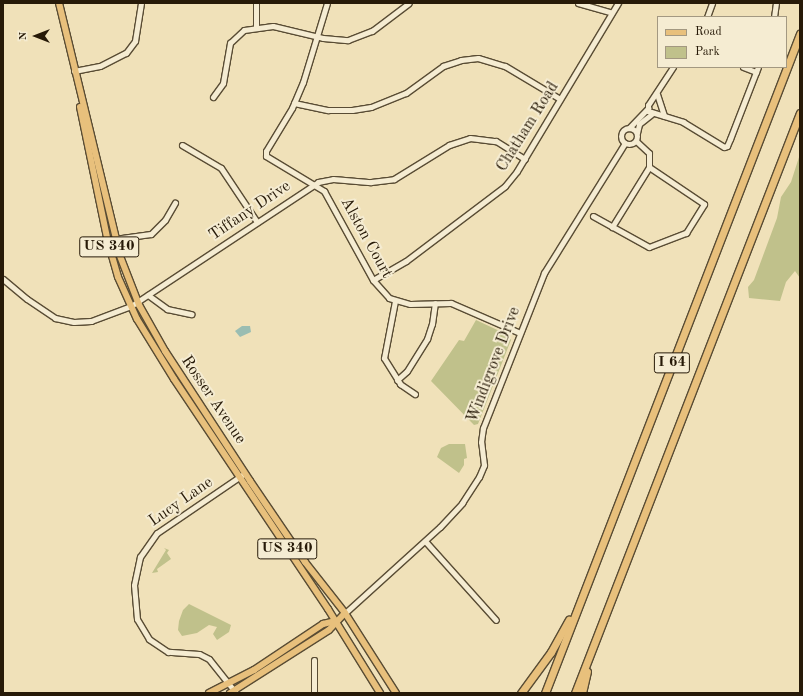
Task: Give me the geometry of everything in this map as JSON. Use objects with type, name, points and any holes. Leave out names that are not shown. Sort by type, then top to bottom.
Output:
[{"type":"highway","name":"I 64","points":[[787,68],[800,34]]},
{"type":"highway","name":"I 64","points":[[545,693],[787,68]]},
{"type":"highway","name":"I 64","points":[[574,693],[800,113]]},
{"type":"highway","points":[[521,693],[555,646],[587,584]]},
{"type":"highway","points":[[582,693],[607,610]]},
{"type":"main road","name":"Rosser Avenue","points":[[59,3],[78,89],[115,238],[137,302],[165,351],[305,562],[345,614],[396,693]]},
{"type":"main road","name":"Rosser Avenue","points":[[78,89],[85,140],[107,240],[130,306],[153,347],[335,621],[380,693]]},
{"type":"main road","points":[[209,693],[229,684],[323,624],[335,621],[345,614]]},
{"type":"main road","points":[[234,692],[329,630],[335,621]]},
{"type":"street","points":[[74,71],[100,66],[126,53],[135,41],[141,3]]},
{"type":"street","points":[[256,3],[256,27]]},
{"type":"street","name":"Alston Court","points":[[327,3],[318,37],[294,103],[266,151],[268,159],[324,191],[330,199],[373,280],[384,294],[395,301]]},
{"type":"street","points":[[213,97],[223,83],[230,43],[242,31],[256,27],[281,27],[318,37],[344,40],[365,35],[409,3]]},
{"type":"street","points":[[578,3],[612,13]]},
{"type":"street","name":"Chatham Road","points":[[373,280],[406,261],[499,192],[525,159],[618,3]]},
{"type":"street","points":[[707,16],[712,3]]},
{"type":"street","points":[[774,16],[776,3]]},
{"type":"street","points":[[294,103],[335,110],[371,107],[406,94],[443,66],[461,60],[478,58],[506,66],[560,99]]},
{"type":"street","points":[[636,141],[631,144],[625,143],[622,134],[648,108],[671,68]]},
{"type":"street","points":[[648,108],[654,114],[683,122],[724,147],[727,146],[757,70]]},
{"type":"street","points":[[657,94],[664,116]]},
{"type":"street","points":[[651,102],[658,101]]},
{"type":"street","points":[[636,141],[640,124],[661,110]]},
{"type":"street","points":[[629,128],[637,133]]},
{"type":"street","name":"Tiffany Drive","points":[[3,279],[46,312],[70,322],[96,320],[137,302],[312,185],[333,179],[371,182],[394,179],[449,145],[470,138],[496,141],[525,159]]},
{"type":"street","points":[[612,227],[648,167],[649,153],[636,141]]},
{"type":"street","name":"Windigrove Drive","points":[[345,614],[425,541],[455,511],[482,472],[484,461],[481,433],[548,266],[625,143]]},
{"type":"street","points":[[182,145],[222,168],[257,222]]},
{"type":"street","points":[[593,216],[648,247],[684,235],[704,204],[648,167]]},
{"type":"street","points":[[107,240],[151,234],[160,226],[175,203]]},
{"type":"street","points":[[148,295],[161,306],[191,314]]},
{"type":"street","points":[[415,394],[397,380],[384,358],[395,301],[410,304],[435,303],[456,305],[520,333]]},
{"type":"street","points":[[397,380],[407,371],[427,339],[435,303]]},
{"type":"street","name":"Lucy Lane","points":[[234,692],[209,659],[199,654],[168,652],[149,640],[137,619],[134,585],[140,557],[157,533],[246,473]]},
{"type":"street","points":[[425,541],[496,620]]},
{"type":"street","points":[[314,660],[314,693]]},
{"type":"green space","points":[[800,154],[800,278],[795,271],[786,282],[780,301],[749,298],[748,287],[754,280],[777,218],[781,197],[791,182]]},
{"type":"green space","points":[[476,320],[506,334],[511,340],[478,424],[474,425],[431,381],[459,340],[464,341]]},
{"type":"green space","points":[[449,444],[465,444],[467,458],[464,459],[464,465],[459,473],[437,457],[441,448]]},
{"type":"green space","points":[[164,548],[169,550],[167,553],[171,559],[157,569],[158,572],[152,573],[166,550]]},
{"type":"green space","points":[[189,604],[231,625],[229,632],[217,640],[213,634],[217,627],[209,625],[197,633],[182,636],[178,630],[179,621],[183,610]]},
{"type":"water","points":[[242,326],[250,326],[251,332],[240,337],[235,331]]}]
